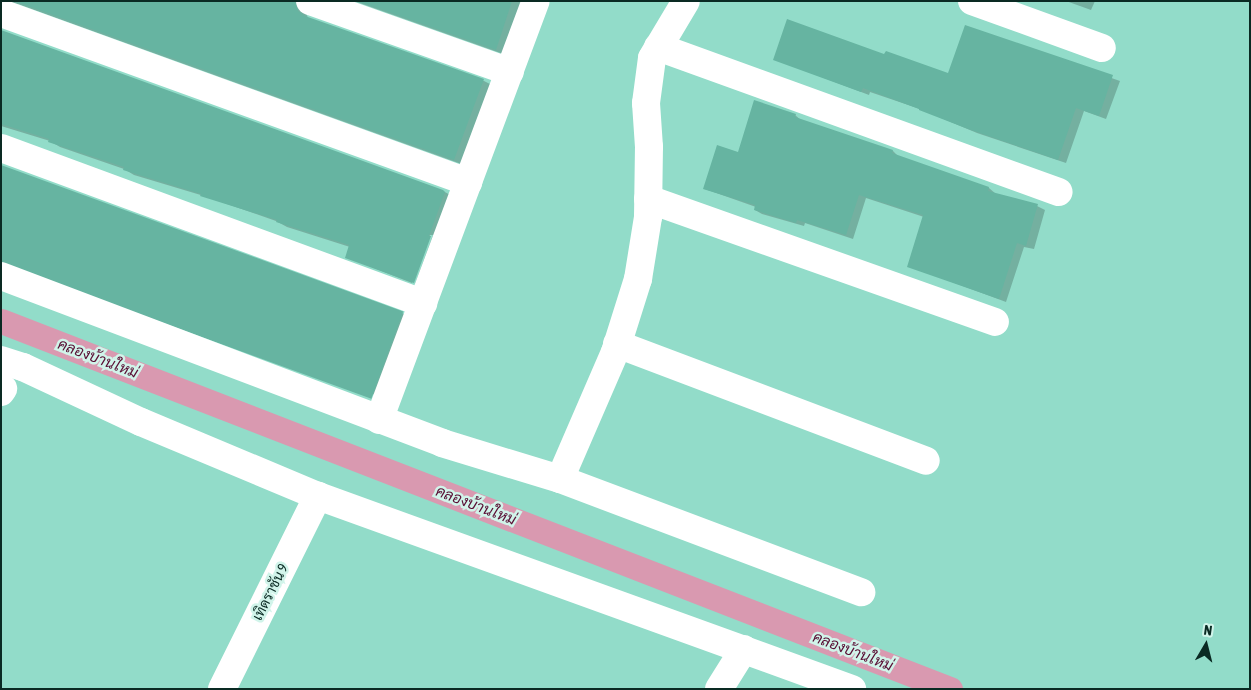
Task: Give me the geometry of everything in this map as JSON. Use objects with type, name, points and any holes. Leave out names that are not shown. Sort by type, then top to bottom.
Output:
[{"type":"street","points":[[310,1],[510,72]]},
{"type":"street","points":[[379,420],[536,1]]},
{"type":"street","points":[[560,479],[617,344],[638,279],[648,217],[649,147],[646,103],[652,58],[686,1]]},
{"type":"street","points":[[972,1],[1102,48]]},
{"type":"street","points":[[1,12],[468,182]]},
{"type":"street","points":[[658,47],[1060,192]]},
{"type":"street","points":[[1,148],[423,303]]},
{"type":"street","points":[[648,199],[995,322]]},
{"type":"street","points":[[1,276],[442,444],[560,479],[861,592]]},
{"type":"street","points":[[617,344],[926,461]]},
{"type":"street","points":[[1,360],[23,368],[141,422],[318,496],[852,689]]},
{"type":"street","name":"เทิดราชัน 9","points":[[222,689],[318,496]]},
{"type":"street","points":[[719,689],[744,649]]},
{"type":"building","points":[[14,1],[295,1],[298,11],[305,16],[484,79],[454,160]]},
{"type":"building","points":[[357,1],[512,1],[496,50]]},
{"type":"building","points":[[787,19],[884,54],[886,51],[948,73],[965,25],[1113,75],[1099,116],[1076,108],[1058,160],[968,129],[863,88],[861,92],[773,60]]},
{"type":"building","points":[[1,30],[443,190],[445,192],[414,283],[345,258],[349,245],[200,196],[201,194],[123,170],[124,167],[48,142],[49,139],[1,124]]},
{"type":"building","points":[[754,100],[796,114],[795,117],[893,150],[892,153],[989,187],[988,191],[1038,204],[1026,246],[1017,243],[999,299],[907,267],[923,215],[859,195],[846,235],[797,220],[796,223],[754,210],[755,205],[703,189],[717,145],[738,152]]},
{"type":"building","points":[[1,165],[403,311],[371,399],[1,264]]},
{"type":"waterway","name":"คลองบ้านใหม่","points":[[1,321],[950,689]]}]
